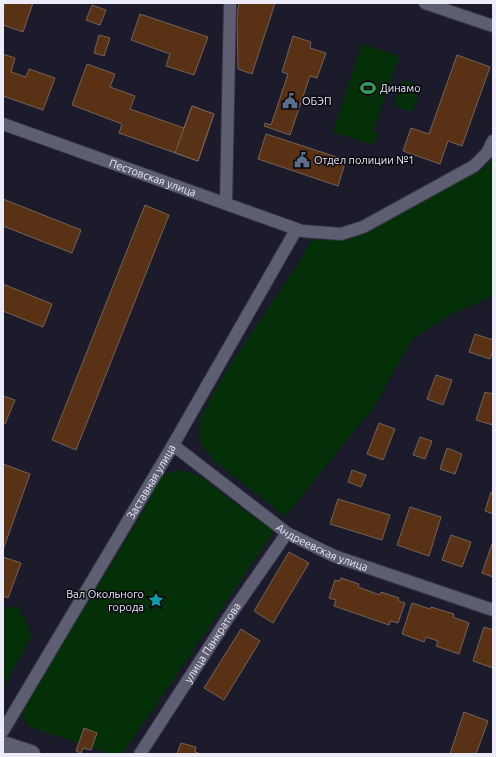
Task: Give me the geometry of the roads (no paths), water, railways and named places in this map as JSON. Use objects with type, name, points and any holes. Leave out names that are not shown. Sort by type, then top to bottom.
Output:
[{"type":"main road","points":[[3,745],[31,754]]},
{"type":"street","points":[[226,203],[230,3]]},
{"type":"street","points":[[426,3],[492,23]]},
{"type":"street","name":"Пестовская улица","points":[[3,124],[299,230],[341,234],[363,227],[474,166],[487,153],[493,141]]},
{"type":"street","name":"Заставная улица","points":[[3,730],[299,230]]},
{"type":"street","name":"Андреевская улица","points":[[173,445],[287,533],[334,556],[493,610]]},
{"type":"street","name":"улица Панкратова","points":[[140,754],[228,618],[287,533]]},
{"type":"place","name":"Динамо","points":[[368,88]]},
{"type":"place","name":"ОБЭП","points":[[290,101]]},
{"type":"place","name":"Отдел полиции №1","points":[[302,160]]},
{"type":"place","name":"Вал Окольного города","points":[[156,600]]}]
